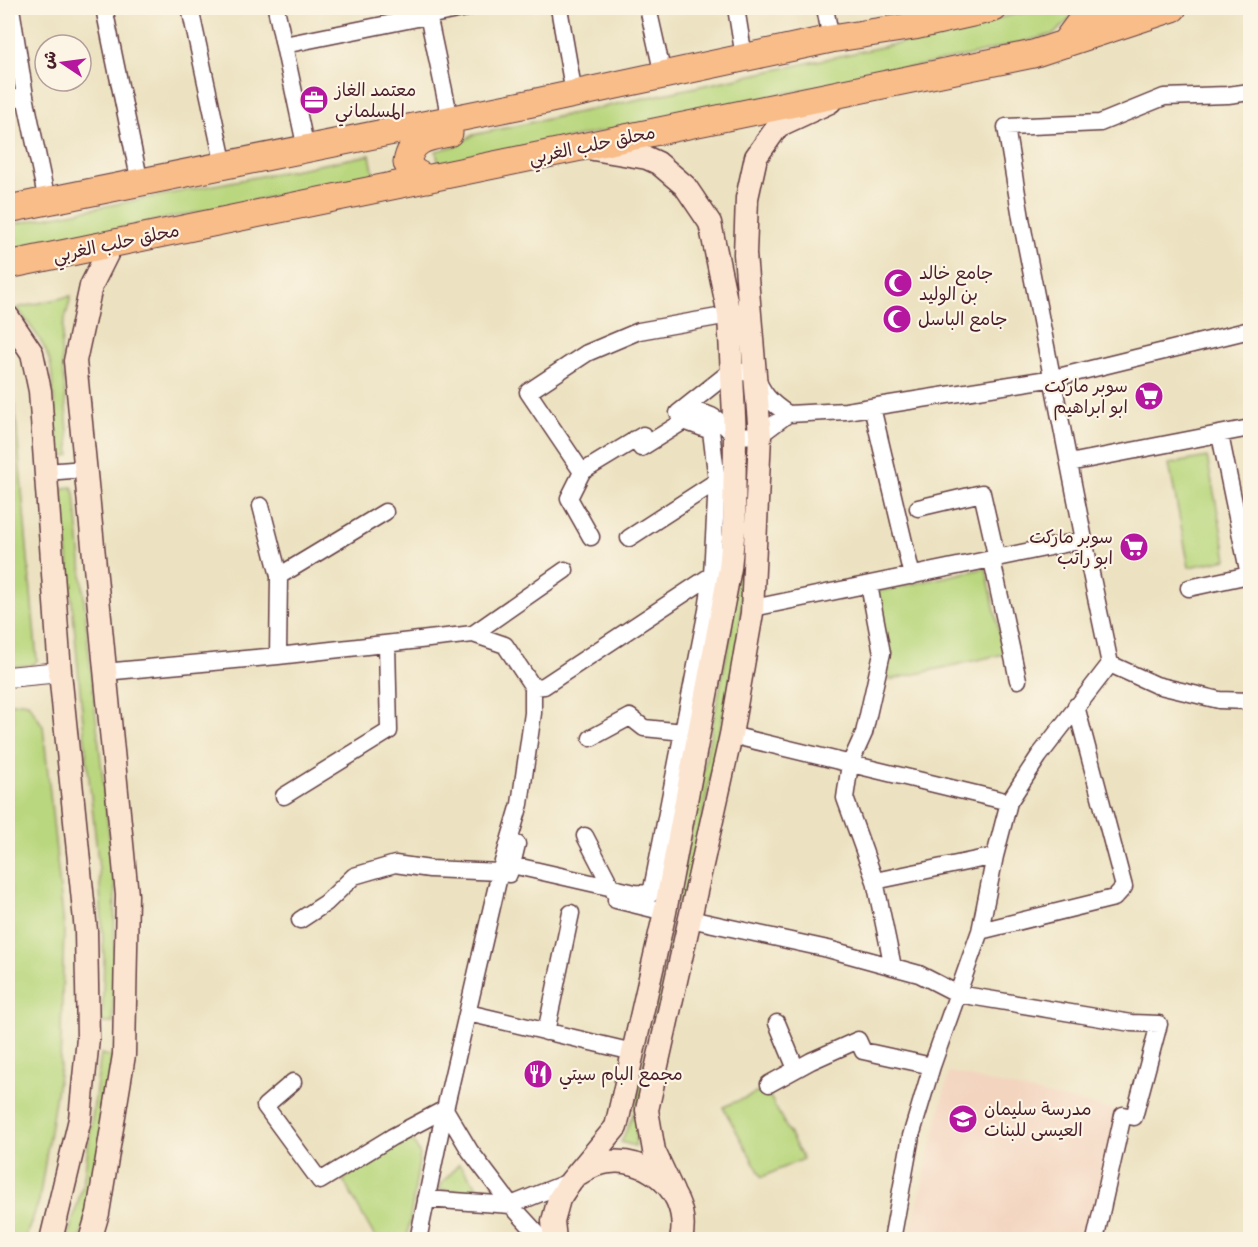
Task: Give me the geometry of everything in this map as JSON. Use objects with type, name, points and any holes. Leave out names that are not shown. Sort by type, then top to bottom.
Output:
[{"type":"highway","points":[[8,209],[574,94],[831,39],[912,17],[994,8]]},
{"type":"highway","points":[[1064,44],[1087,13],[1101,8]]},
{"type":"highway","name":"محلق حلب الغربي","points":[[8,265],[1033,54],[1173,8]]},
{"type":"highway","points":[[427,179],[414,172],[407,163],[409,153],[425,136],[448,134],[502,108]]},
{"type":"main road","points":[[555,1239],[553,1221],[559,1199],[616,1127],[665,912],[729,568],[734,527],[735,436],[742,372],[747,198],[756,157],[778,126],[853,92]]},
{"type":"main road","points":[[583,147],[654,161],[685,186],[710,223],[742,372],[760,435],[753,608],[731,735],[647,1110],[654,1151],[680,1206],[686,1238]]},
{"type":"main road","points":[[90,1239],[98,1213],[124,1055],[127,895],[75,361],[91,286],[112,244]]},
{"type":"main road","points":[[8,317],[32,353],[40,391],[60,672],[86,931],[88,1038],[80,1119],[51,1239]]},
{"type":"main road","points":[[88,1038],[124,1039]]},
{"type":"main road","points":[[571,1181],[586,1169],[605,1162],[625,1161],[644,1166],[660,1176],[673,1191]]},
{"type":"street","points":[[11,8],[25,96],[47,201]]},
{"type":"street","points":[[104,8],[140,183]]},
{"type":"street","points":[[190,8],[224,166]]},
{"type":"street","points":[[276,8],[306,149]]},
{"type":"street","points":[[284,45],[466,8]]},
{"type":"street","points":[[559,8],[574,94]]},
{"type":"street","points":[[648,8],[663,75]]},
{"type":"street","points":[[736,8],[744,57]]},
{"type":"street","points":[[825,8],[831,39]]},
{"type":"street","points":[[428,15],[450,119]]},
{"type":"street","points":[[1110,664],[1022,224],[1006,128],[1100,123],[1164,97],[1251,92]]},
{"type":"street","points":[[8,100],[25,96]]},
{"type":"street","points":[[582,472],[528,392],[587,353],[639,331],[729,315]]},
{"type":"street","points":[[591,537],[569,498],[582,472],[742,372],[762,391],[772,405],[788,414],[846,411],[1054,378],[1251,330]]},
{"type":"street","points":[[872,407],[912,576]]},
{"type":"street","points":[[681,411],[701,411],[718,418],[735,436],[760,435],[788,414]]},
{"type":"street","points":[[300,920],[326,903],[354,876],[395,864],[430,869],[500,872],[615,894],[651,894],[684,732],[712,575],[717,481],[711,431],[684,421],[641,448],[635,439]]},
{"type":"street","points":[[1070,463],[1251,428]]},
{"type":"street","points":[[1189,588],[1249,575],[1220,435]]},
{"type":"street","points":[[46,472],[85,469]]},
{"type":"street","points":[[629,538],[717,481]]},
{"type":"street","points":[[918,508],[982,493],[1018,680]]},
{"type":"street","points":[[261,506],[279,576],[278,656]]},
{"type":"street","points":[[279,576],[385,512]]},
{"type":"street","points":[[753,608],[1084,540]]},
{"type":"street","points":[[473,634],[565,570]]},
{"type":"street","points":[[533,687],[544,686],[712,575]]},
{"type":"street","points":[[868,585],[882,653],[864,733],[850,764],[845,798],[875,880],[893,967]]},
{"type":"street","points":[[104,672],[387,645],[473,634],[505,645],[533,687],[533,713],[520,804],[500,872],[417,1239]]},
{"type":"street","points":[[284,796],[389,731],[387,645]]},
{"type":"street","points":[[1110,664],[1156,685],[1219,699],[1251,701]]},
{"type":"street","points":[[892,1239],[911,1136],[932,1066],[980,932],[995,856],[1009,802],[1039,756],[1110,664]]},
{"type":"street","points":[[8,677],[60,672]]},
{"type":"street","points":[[980,932],[1114,898],[1124,887],[1076,706]]},
{"type":"street","points":[[591,738],[630,717],[644,728],[684,732]]},
{"type":"street","points":[[731,735],[1009,802]]},
{"type":"street","points":[[523,785],[528,801],[513,865],[615,894],[665,912]]},
{"type":"street","points":[[585,836],[615,894]]},
{"type":"street","points":[[875,880],[995,856]]},
{"type":"street","points":[[546,1032],[571,913]]},
{"type":"street","points":[[690,919],[828,949],[919,974],[958,994],[1131,1023],[1159,1024],[1134,1117],[1123,1115],[1095,1239]]},
{"type":"street","points":[[468,1013],[633,1053]]},
{"type":"street","points":[[777,1023],[796,1069]]},
{"type":"street","points":[[770,1084],[858,1040],[863,1051],[932,1066]]},
{"type":"street","points":[[294,1082],[265,1106],[321,1181],[392,1137],[445,1109]]},
{"type":"street","points":[[445,1109],[470,1152],[511,1205],[543,1239]]},
{"type":"street","points":[[426,1199],[511,1205],[571,1181]]},
{"type":"shaded area","points":[[949,1072],[1116,1111],[1087,1239],[909,1240]]},
{"type":"green space","points":[[1039,8],[1081,8],[1054,34],[971,55],[439,165],[436,151],[455,146],[473,135],[914,40]]},
{"type":"green space","points":[[370,155],[374,176],[8,251],[8,225]]},
{"type":"green space","points":[[71,296],[63,327],[61,348],[70,455],[59,458],[51,366],[41,342],[17,308]]},
{"type":"green space","points":[[8,372],[14,399],[37,661],[32,665],[8,667]]},
{"type":"green space","points":[[748,456],[740,632],[635,1146],[621,1142],[635,1110],[730,638],[740,532],[741,457]]},
{"type":"green space","points":[[1207,457],[1227,559],[1189,567],[1169,464]]},
{"type":"green space","points":[[72,487],[75,493],[88,645],[115,888],[113,1023],[102,1023],[104,958],[99,870],[62,495],[64,488]]},
{"type":"green space","points":[[986,568],[1004,654],[889,680],[872,593]]},
{"type":"green space","points":[[28,703],[43,726],[64,928],[60,1068],[39,1201],[25,1239],[8,1240],[8,704]]},
{"type":"green space","points":[[101,1054],[112,1057],[94,1196],[80,1239],[67,1240],[83,1184]]},
{"type":"green space","points":[[766,1089],[803,1159],[762,1177],[723,1107]]},
{"type":"green space","points":[[410,1135],[420,1155],[407,1239],[376,1239],[343,1180]]},
{"type":"green space","points":[[459,1164],[484,1195],[437,1189]]},
{"type":"place","name":"معتمد الغاز المسلماني","points":[[314,100]]},
{"type":"place","name":"جامع خالد بن الوليد","points":[[898,283]]},
{"type":"place","name":"جامع الباسل","points":[[897,319]]},
{"type":"place","name":"سوبر ماركت ابو ابراهيم","points":[[1149,396]]},
{"type":"place","name":"سوبر ماركت ابو راتب","points":[[1134,547]]},
{"type":"place","name":"مجمع البام سيتي","points":[[538,1074]]},
{"type":"place","name":"مدرسة سليمان العيسى للبنات","points":[[963,1119]]}]
